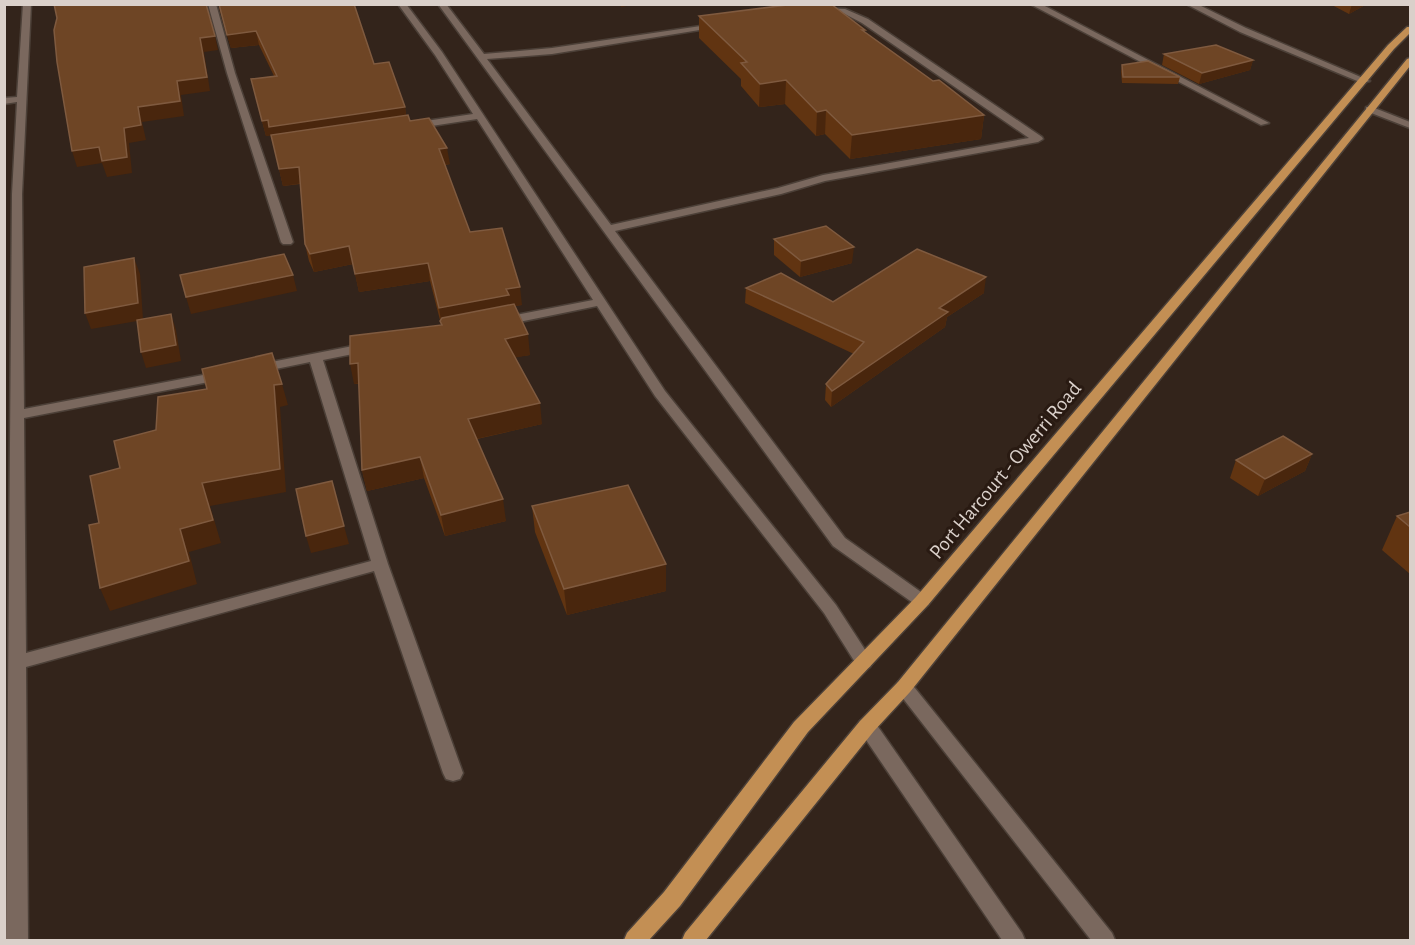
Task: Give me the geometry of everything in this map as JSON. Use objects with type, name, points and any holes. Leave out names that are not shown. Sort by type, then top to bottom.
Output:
[{"type":"main road","name":"Port Harcourt - Owerri Road","points":[[635,940],[672,899],[801,727],[922,601],[1365,81],[1391,47],[1410,28]]},
{"type":"main road","points":[[693,940],[867,726],[904,687],[1410,61]]},
{"type":"street","points":[[17,940],[11,884],[18,662],[17,414],[11,195],[22,99],[27,4]]},
{"type":"street","points":[[212,4],[231,73],[287,242]]},
{"type":"street","points":[[402,4],[439,54],[660,393],[830,609],[864,662]]},
{"type":"street","points":[[1034,4],[1170,72],[1264,123]]},
{"type":"street","points":[[1190,4],[1263,39],[1365,81]]},
{"type":"street","points":[[445,5],[839,542],[922,601]]},
{"type":"street","points":[[609,229],[781,191],[823,178],[1038,139],[865,21],[846,11],[828,9],[805,12]]},
{"type":"street","points":[[481,57],[552,51],[724,24]]},
{"type":"street","points":[[4,101],[22,99]]},
{"type":"street","points":[[1369,109],[1410,125]]},
{"type":"street","points":[[398,128],[479,116]]},
{"type":"street","points":[[258,149],[269,147]]},
{"type":"street","points":[[487,324],[601,302]]},
{"type":"street","points":[[17,414],[384,344]]},
{"type":"street","points":[[315,357],[380,564],[453,773]]},
{"type":"street","points":[[18,662],[380,564]]},
{"type":"street","points":[[904,687],[1104,940]]},
{"type":"street","points":[[867,726],[1014,940]]},
{"type":"building","points":[[54,4],[206,4],[215,36],[200,38],[207,77],[177,81],[180,101],[138,107],[141,125],[124,128],[127,157],[102,161],[99,147],[72,151],[57,62],[54,30],[57,18]]},
{"type":"building","points":[[219,4],[354,4],[374,64],[389,62],[405,107],[269,127],[268,120],[262,121],[251,79],[277,76],[256,31],[227,35]]},
{"type":"building","points":[[795,4],[831,4],[865,30],[862,30],[933,81],[939,80],[984,115],[852,135],[826,110],[817,112],[786,80],[760,84],[741,63],[747,62],[699,16]]},
{"type":"building","points":[[1216,45],[1253,60],[1202,73],[1164,54]]},
{"type":"building","points":[[1148,61],[1180,77],[1123,77],[1122,65]]},
{"type":"building","points":[[408,115],[410,121],[429,118],[447,148],[439,149],[470,232],[502,228],[520,287],[506,289],[509,295],[439,308],[428,263],[355,274],[349,246],[310,254],[305,244],[299,167],[279,169],[271,135]]},
{"type":"building","points":[[826,226],[854,247],[801,261],[774,239]]},
{"type":"building","points":[[917,249],[986,277],[939,308],[948,312],[832,391],[826,384],[864,342],[746,288],[781,273],[833,302]]},
{"type":"building","points":[[284,254],[293,275],[186,297],[180,275]]},
{"type":"building","points":[[134,258],[138,303],[85,313],[84,267]]},
{"type":"building","points":[[514,304],[528,334],[505,339],[540,403],[468,419],[503,499],[441,515],[420,457],[362,470],[358,363],[350,364],[350,336],[442,325],[440,321],[442,318]]},
{"type":"building","points":[[171,314],[176,345],[141,352],[137,320]]},
{"type":"building","points":[[272,353],[282,384],[274,385],[280,469],[202,483],[213,520],[180,529],[189,561],[100,588],[89,525],[99,523],[90,476],[120,468],[114,441],[156,430],[158,397],[207,389],[202,369]]},
{"type":"building","points":[[1283,436],[1312,454],[1265,479],[1236,460]]},
{"type":"building","points":[[332,481],[344,526],[306,536],[296,489]]},
{"type":"building","points":[[628,485],[666,564],[564,589],[532,506]]},
{"type":"building","points":[[1410,512],[1410,527],[1397,516]]}]
